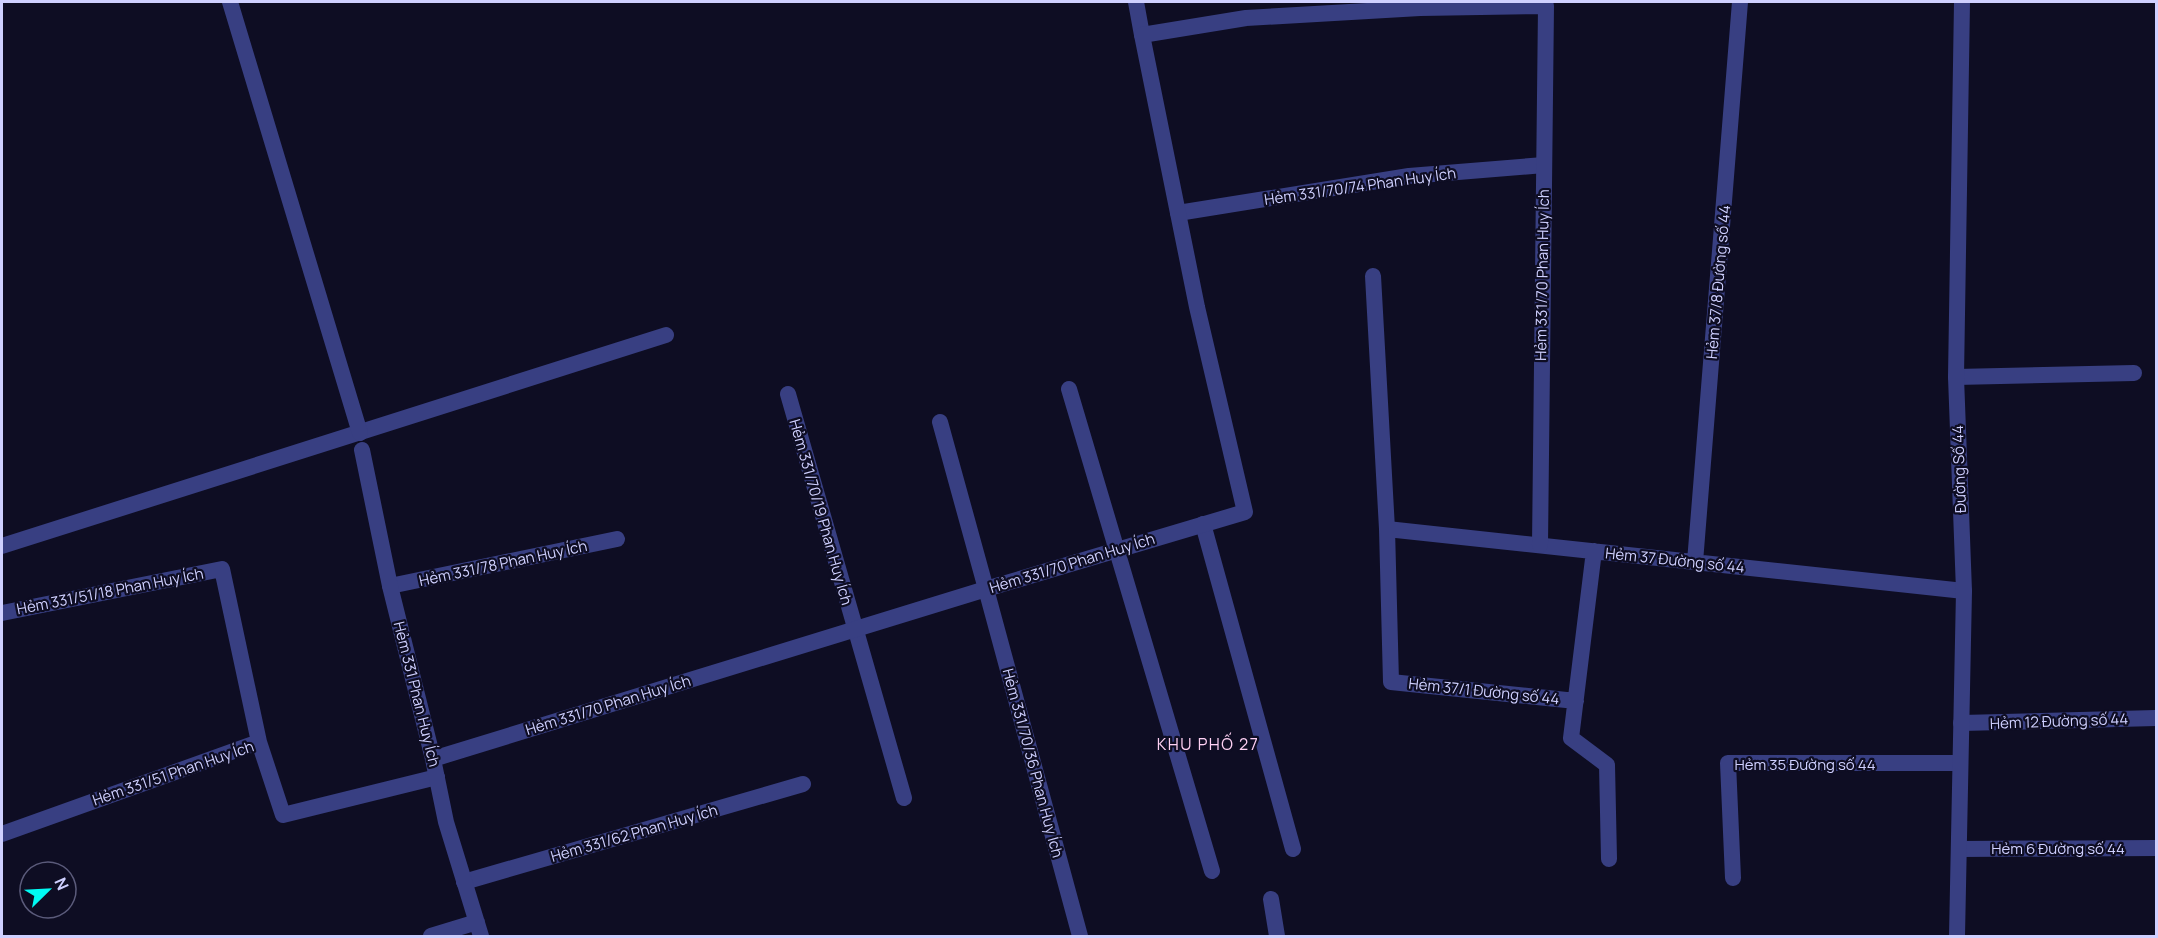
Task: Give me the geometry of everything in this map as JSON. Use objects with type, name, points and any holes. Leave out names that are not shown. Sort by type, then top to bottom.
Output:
[{"type":"street","points":[[230,2],[360,433]]},
{"type":"street","name":"Hẻm 331/70 Phan Huy Ích","points":[[433,759],[1245,512],[1197,307],[1136,2]]},
{"type":"street","name":"Hẻm 37/8 Đường số 44","points":[[1695,562],[1740,2]]},
{"type":"street","name":"Đường Số 44","points":[[1958,936],[1964,591],[1956,377],[1962,2]]},
{"type":"street","name":"Hẻm 331/70 Phan Huy Ích","points":[[1142,34],[1246,18],[1420,8],[1546,4],[1540,545]]},
{"type":"street","name":"Hẻm 331/70/74 Phan Huy Ích","points":[[1178,213],[1410,176],[1544,165]]},
{"type":"street","points":[[1373,276],[1387,529]]},
{"type":"street","points":[[2,546],[666,335]]},
{"type":"street","points":[[1956,377],[2134,374]]},
{"type":"street","points":[[1069,389],[1212,871]]},
{"type":"street","name":"Hẻm 331/70/19 Phan Huy Ích","points":[[788,394],[904,798]]},
{"type":"street","name":"Hẻm 331/70/36 Phan Huy Ích","points":[[940,422],[1080,936]]},
{"type":"street","name":"Hẻm 331 Phan Huy Ích","points":[[362,450],[390,586],[433,759],[446,822],[479,929]]},
{"type":"street","points":[[1203,524],[1293,849]]},
{"type":"street","name":"Hẻm 37 Đường số 44","points":[[1387,529],[1964,591]]},
{"type":"street","name":"Hẻm 37/1 Đường số 44","points":[[1387,529],[1391,682],[1576,701]]},
{"type":"street","name":"Hẻm 331/78 Phan Huy Ích","points":[[390,586],[617,539]]},
{"type":"street","name":"Hẻm 37/1 Đường số 44","points":[[1594,551],[1571,738],[1607,765],[1609,860]]},
{"type":"street","name":"Hẻm 331/51/18 Phan Huy Ích","points":[[2,613],[222,569],[259,742]]},
{"type":"street","name":"Hẻm 12 Đường số 44","points":[[1961,723],[2157,718]]},
{"type":"street","name":"Hẻm 331/51 Phan Huy Ích","points":[[2,834],[259,742],[283,815],[437,777]]},
{"type":"street","name":"Hẻm 35 Đường số 44","points":[[1733,878],[1728,763],[1960,763]]},
{"type":"street","name":"Hẻm 331/62 Phan Huy Ích","points":[[464,882],[803,784]]},
{"type":"street","name":"Hẻm 6 Đường số 44","points":[[1960,849],[2157,848]]},
{"type":"street","points":[[1271,899],[1276,936]]},
{"type":"street","points":[[431,936],[479,929]]},
{"type":"district","name":"KHU PHỐ 27","points":[[1208,744]]}]
